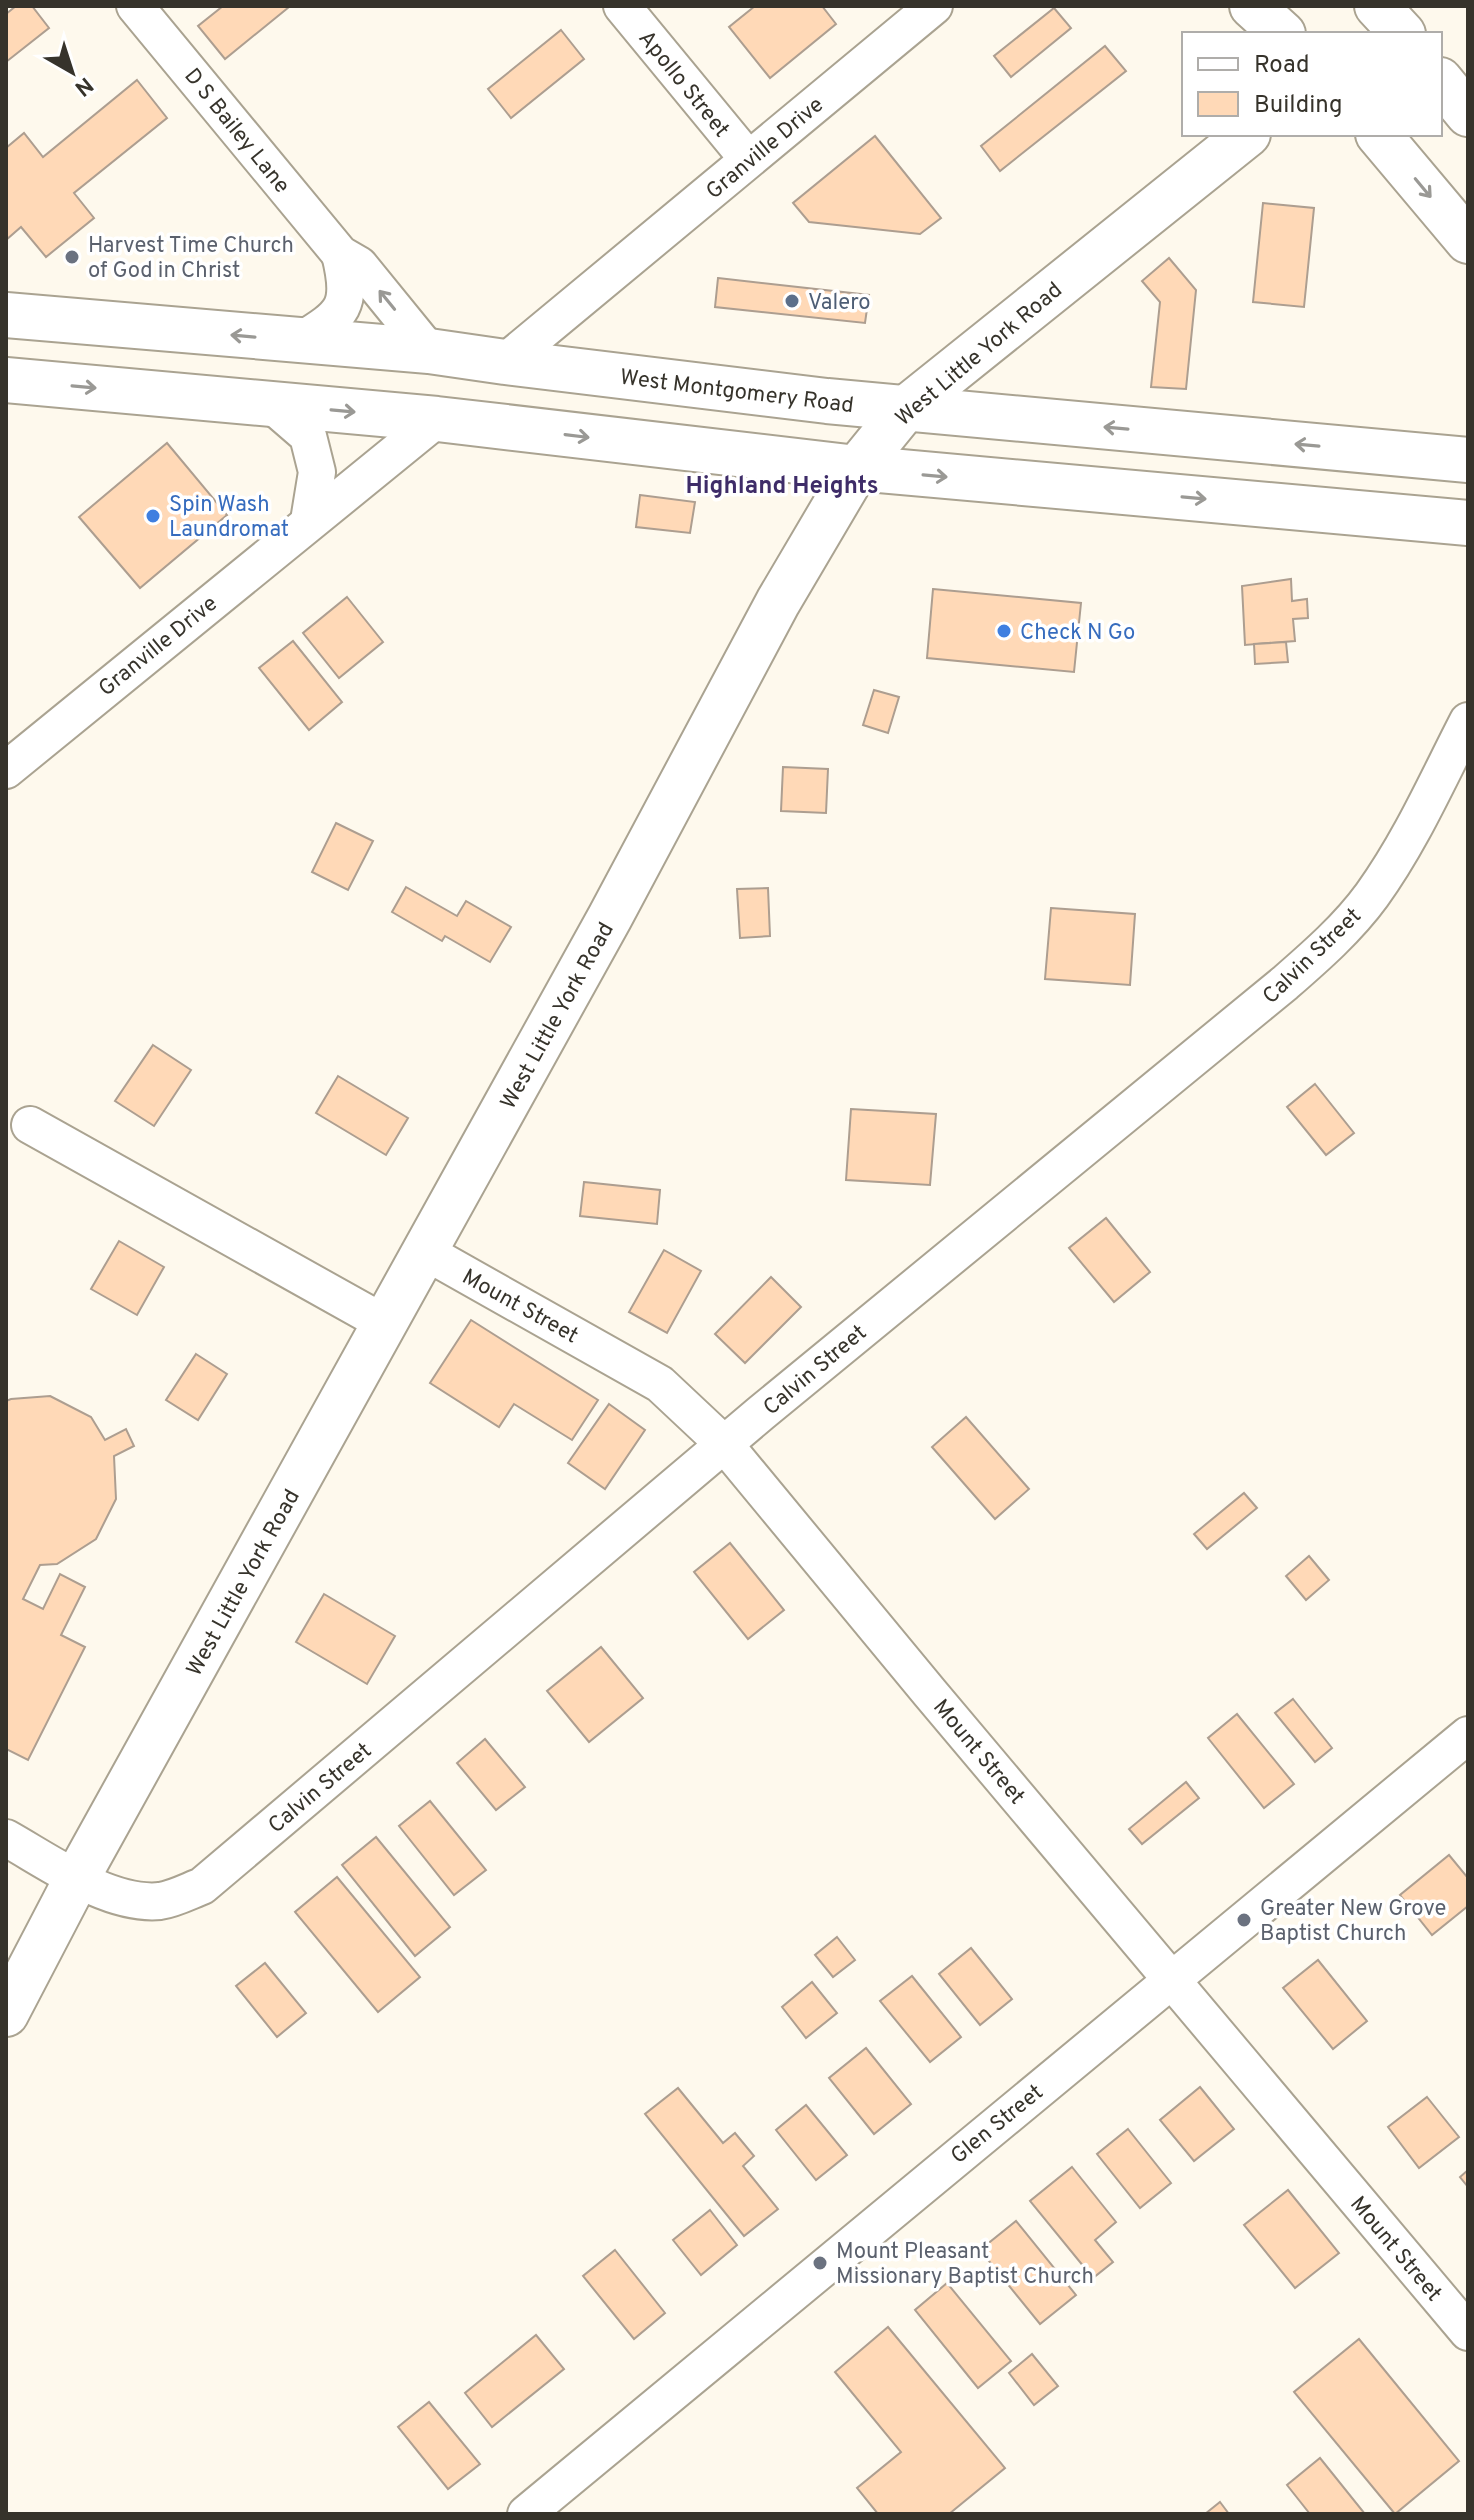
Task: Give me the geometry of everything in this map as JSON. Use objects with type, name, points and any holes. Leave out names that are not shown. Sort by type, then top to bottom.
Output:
[{"type":"main road","points":[[1252,6],[1281,32]]},
{"type":"main road","points":[[1442,82],[1468,114]]},
{"type":"main road","name":"West Little York Road","points":[[6,2014],[77,1878],[610,917],[778,602],[857,468],[905,409],[1246,136]]},
{"type":"main road","points":[[1380,136],[1468,241]]},
{"type":"main road","name":"West Montgomery Road","points":[[6,315],[429,351],[905,409],[1465,458]]},
{"type":"main road","points":[[6,380],[437,419],[857,468],[1468,523]]},
{"type":"main road","points":[[1349,512],[1357,450]]},
{"type":"street","name":"D S Bailey Lane","points":[[135,6],[340,254],[359,265],[429,351]]},
{"type":"street","name":"Apollo Street","points":[[622,6],[748,159]]},
{"type":"street","name":"Granville Drive","points":[[505,362],[934,6]]},
{"type":"street","points":[[300,341],[330,323],[342,310],[347,282],[340,254]]},
{"type":"street","name":"Granville Drive","points":[[589,372],[571,347],[569,335],[571,324],[594,288]]},
{"type":"street","points":[[271,404],[308,436],[317,472],[309,521]]},
{"type":"street","name":"Granville Drive","points":[[6,770],[437,419]]},
{"type":"street","name":"Calvin Street","points":[[6,1838],[77,1878],[121,1897],[161,1901],[202,1886],[899,1298],[1285,983],[1332,941],[1372,896],[1413,829],[1468,721]]},
{"type":"street","points":[[30,1125],[386,1324]]},
{"type":"street","name":"Mount Street","points":[[424,1251],[660,1384],[725,1445],[1468,2332]]},
{"type":"street","name":"Glen Street","points":[[526,2514],[1468,1735]]},
{"type":"building","points":[[16,6],[32,6],[49,28],[6,62],[6,14]]},
{"type":"building","points":[[223,6],[289,7],[225,59],[198,26]]},
{"type":"building","points":[[755,6],[822,6],[836,24],[770,78],[729,27]]},
{"type":"building","points":[[1054,8],[1071,28],[1011,77],[994,56]]},
{"type":"building","points":[[561,30],[584,59],[511,118],[488,89]]},
{"type":"building","points":[[1105,46],[1126,71],[1000,171],[981,146]]},
{"type":"building","points":[[137,80],[167,118],[74,193],[94,218],[46,257],[21,227],[6,240],[6,148],[24,133],[43,157]]},
{"type":"building","points":[[875,136],[941,218],[920,234],[809,222],[793,203]]},
{"type":"building","points":[[1263,203],[1314,208],[1304,307],[1253,302]]},
{"type":"building","points":[[1169,258],[1196,290],[1186,389],[1151,387],[1160,302],[1142,281]]},
{"type":"building","name":"Valero","points":[[718,278],[869,295],[865,323],[715,307]]},
{"type":"building","name":"Spin Wash Laundromat","points":[[167,443],[227,515],[140,588],[79,517]]},
{"type":"building","points":[[640,495],[695,502],[690,533],[636,527]]},
{"type":"building","points":[[1291,579],[1292,601],[1307,599],[1308,618],[1293,619],[1295,641],[1245,645],[1242,586]]},
{"type":"building","name":"Check N Go","points":[[933,589],[1081,603],[1074,672],[927,658]]},
{"type":"building","points":[[347,597],[383,642],[339,678],[303,633]]},
{"type":"building","points":[[293,641],[342,702],[309,730],[259,668]]},
{"type":"building","points":[[1286,642],[1288,662],[1255,664],[1254,644]]},
{"type":"building","points":[[874,690],[899,697],[888,733],[863,725]]},
{"type":"building","points":[[783,767],[828,769],[826,813],[781,811]]},
{"type":"building","points":[[336,823],[373,841],[348,890],[312,872]]},
{"type":"building","points":[[406,887],[457,916],[466,901],[511,927],[490,962],[445,936],[442,941],[392,912]]},
{"type":"building","points":[[768,888],[770,936],[740,938],[737,889]]},
{"type":"building","points":[[1051,908],[1135,914],[1130,985],[1045,979]]},
{"type":"building","points":[[153,1045],[191,1070],[154,1126],[115,1101]]},
{"type":"building","points":[[338,1076],[408,1118],[386,1155],[316,1113]]},
{"type":"building","points":[[1315,1084],[1354,1133],[1326,1155],[1287,1107]]},
{"type":"building","points":[[851,1109],[936,1114],[930,1185],[846,1180]]},
{"type":"building","points":[[584,1182],[660,1190],[657,1224],[580,1216]]},
{"type":"building","points":[[1106,1218],[1150,1272],[1114,1302],[1069,1248]]},
{"type":"building","points":[[119,1241],[164,1267],[137,1315],[91,1289]]},
{"type":"building","points":[[664,1250],[701,1271],[667,1333],[629,1312]]},
{"type":"building","points":[[771,1277],[801,1307],[745,1363],[715,1334]]},
{"type":"building","points":[[471,1320],[598,1400],[572,1440],[514,1404],[499,1427],[430,1383]]},
{"type":"building","points":[[196,1354],[227,1374],[198,1420],[166,1400]]},
{"type":"building","points":[[50,1396],[91,1417],[105,1440],[126,1429],[134,1446],[114,1456],[116,1499],[96,1539],[57,1564],[40,1565],[23,1599],[43,1609],[60,1574],[85,1587],[61,1635],[85,1647],[28,1760],[6,1749],[6,1401]]},
{"type":"building","points":[[609,1404],[645,1430],[605,1489],[568,1463]]},
{"type":"building","points":[[966,1417],[1029,1489],[995,1519],[932,1447]]},
{"type":"building","points":[[1244,1493],[1257,1508],[1207,1549],[1194,1534]]},
{"type":"building","points":[[730,1543],[784,1610],[748,1639],[694,1572]]},
{"type":"building","points":[[1309,1556],[1329,1580],[1306,1600],[1286,1576]]},
{"type":"building","points":[[324,1594],[395,1636],[367,1684],[296,1642]]},
{"type":"building","points":[[601,1647],[643,1698],[589,1742],[547,1691]]},
{"type":"building","points":[[1293,1699],[1332,1748],[1315,1762],[1275,1713]]},
{"type":"building","points":[[1237,1714],[1294,1784],[1264,1808],[1208,1738]]},
{"type":"building","points":[[485,1739],[525,1787],[496,1810],[457,1763]]},
{"type":"building","points":[[1186,1782],[1199,1798],[1142,1844],[1129,1829]]},
{"type":"building","points":[[430,1801],[486,1870],[454,1895],[399,1826]]},
{"type":"building","points":[[376,1837],[450,1927],[415,1956],[342,1865]]},
{"type":"building","points":[[1449,1855],[1468,1878],[1468,1906],[1432,1935],[1400,1895]]},
{"type":"building","points":[[337,1877],[420,1977],[378,2012],[295,1912]]},
{"type":"building","points":[[837,1937],[855,1960],[833,1977],[815,1955]]},
{"type":"building","points":[[971,1948],[1012,1999],[980,2025],[939,1974]]},
{"type":"building","points":[[1318,1960],[1367,2021],[1333,2049],[1283,1988]]},
{"type":"building","points":[[265,1963],[306,2013],[277,2037],[236,1986]]},
{"type":"building","points":[[912,1976],[961,2037],[930,2062],[880,2001]]},
{"type":"building","points":[[812,1982],[837,2013],[806,2038],[782,2007]]},
{"type":"building","points":[[866,2048],[911,2104],[874,2134],[829,2078]]},
{"type":"building","points":[[1200,2087],[1234,2129],[1194,2161],[1160,2120]]},
{"type":"building","points":[[678,2088],[723,2143],[735,2133],[754,2156],[743,2166],[778,2209],[744,2236],[645,2114]]},
{"type":"building","points":[[1427,2097],[1459,2137],[1419,2168],[1388,2127]]},
{"type":"building","points":[[806,2105],[847,2155],[816,2180],[776,2130]]},
{"type":"building","points":[[1128,2129],[1171,2183],[1140,2208],[1097,2154]]},
{"type":"building","points":[[1072,2167],[1116,2222],[1095,2240],[1113,2262],[1093,2278],[1030,2201]]},
{"type":"building","points":[[1468,2170],[1468,2187],[1460,2177]]},
{"type":"building","points":[[1288,2190],[1339,2253],[1295,2288],[1244,2225]]},
{"type":"building","points":[[710,2210],[737,2245],[701,2275],[673,2240]]},
{"type":"building","points":[[1016,2221],[1076,2295],[1040,2324],[980,2250]]},
{"type":"building","points":[[615,2250],[665,2313],[634,2339],[583,2276]]},
{"type":"building","points":[[947,2283],[1011,2361],[978,2388],[915,2310]]},
{"type":"building","points":[[888,2327],[1005,2468],[949,2514],[878,2514],[857,2488],[901,2452],[835,2372]]},
{"type":"building","points":[[536,2335],[564,2369],[492,2427],[465,2393]]},
{"type":"building","points":[[1359,2339],[1459,2461],[1395,2514],[1294,2392]]},
{"type":"building","points":[[1032,2354],[1058,2386],[1034,2405],[1009,2373]]},
{"type":"building","points":[[429,2402],[480,2464],[448,2489],[398,2427]]},
{"type":"building","points":[[1320,2458],[1365,2514],[1310,2514],[1287,2485]]},
{"type":"building","points":[[1220,2502],[1229,2514],[1205,2514]]},
{"type":"place","name":"Harvest Time Church of God in Christ","points":[[72,257]]},
{"type":"place","name":"Valero","points":[[792,301]]},
{"type":"place","name":"Spin Wash Laundromat","points":[[153,516]]},
{"type":"place","name":"Check N Go","points":[[1004,631]]},
{"type":"place","name":"Greater New Grove Baptist Church","points":[[1244,1920]]},
{"type":"place","name":"Mount Pleasant Missionary Baptist Church","points":[[820,2263]]},
{"type":"district","name":"Highland Heights","points":[[782,485]]}]
